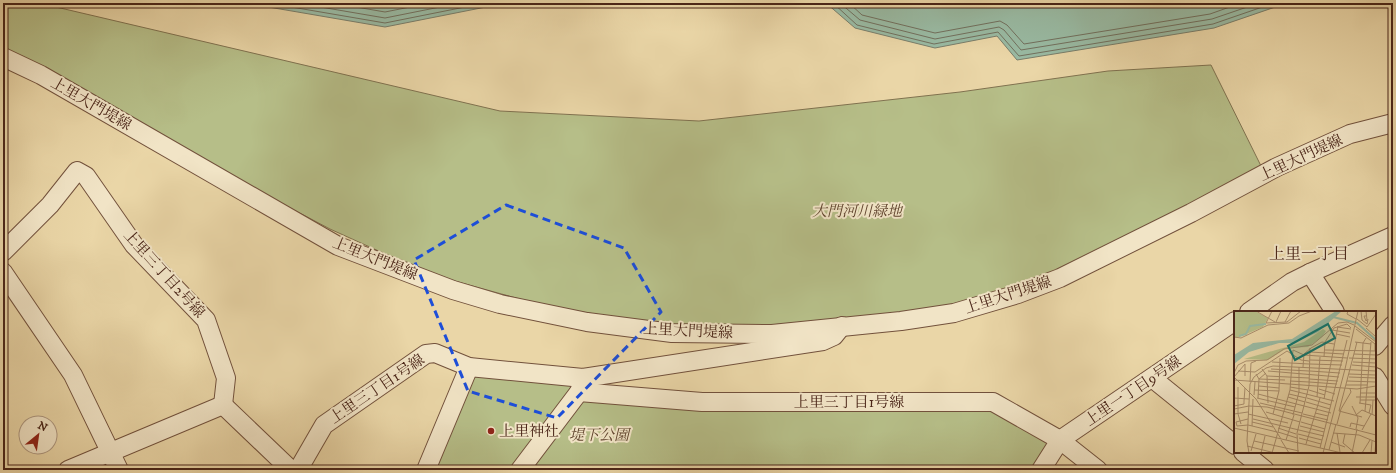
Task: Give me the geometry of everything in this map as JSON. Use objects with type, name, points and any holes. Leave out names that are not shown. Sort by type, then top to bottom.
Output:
[{"type":"street","name":"上里大門堤線","points":[[3,57],[41,75],[338,246],[453,290],[500,304],[587,322],[672,333],[772,334],[901,321],[954,313],[1018,294],[1060,278],[1192,213],[1277,167],[1350,134],[1393,123]]},
{"type":"street","name":"上里三丁目2号線","points":[[3,252],[50,206],[77,171],[86,176],[134,246],[206,320],[226,378],[223,405]]},
{"type":"street","points":[[1250,311],[1292,282],[1393,236]]},
{"type":"street","points":[[3,272],[73,375],[112,452],[119,470]]},
{"type":"street","points":[[1310,273],[1334,311]]},
{"type":"street","name":"上里一丁目9号線","points":[[1041,470],[1060,440],[1234,322]]},
{"type":"street","points":[[1376,345],[1393,325]]},
{"type":"street","points":[[520,470],[581,385],[823,341],[834,336],[842,326]]},
{"type":"street","name":"上里三丁目1号線","points":[[298,470],[324,425],[426,354],[435,353],[469,367],[702,402],[993,402],[1060,440],[1098,470]]},
{"type":"street","points":[[426,470],[469,367]]},
{"type":"street","points":[[1152,378],[1234,445]]},
{"type":"street","points":[[1376,379],[1393,406]]},
{"type":"street","points":[[68,470],[223,405],[291,470]]},
{"type":"street","points":[[1244,453],[1265,470]]},
{"type":"highlighted area","points":[[506,205],[624,248],[661,312],[557,418],[468,391],[414,260]]},
{"type":"green space","name":"大門河川緑地","points":[[3,3],[39,3],[500,111],[699,121],[960,92],[1108,71],[1211,65],[1263,170],[1063,268],[1016,286],[954,305],[911,312],[770,325],[718,326],[664,324],[632,320],[545,306],[451,280],[403,262],[330,229],[233,178],[3,50]]},
{"type":"green space","points":[[480,374],[573,383],[573,389],[514,470],[429,470],[469,378]]},
{"type":"green space","name":"堤下公園","points":[[581,401],[991,408],[1049,444],[1033,470],[530,470]]},
{"type":"water","points":[[245,3],[506,3],[385,27]]},
{"type":"water","points":[[826,3],[1287,3],[1214,28],[1017,60],[997,36],[935,48],[855,28]]},
{"type":"place","name":"上里神社","points":[[491,431]]},
{"type":"district","name":"上里一丁目","points":[[1309,254]]}]
